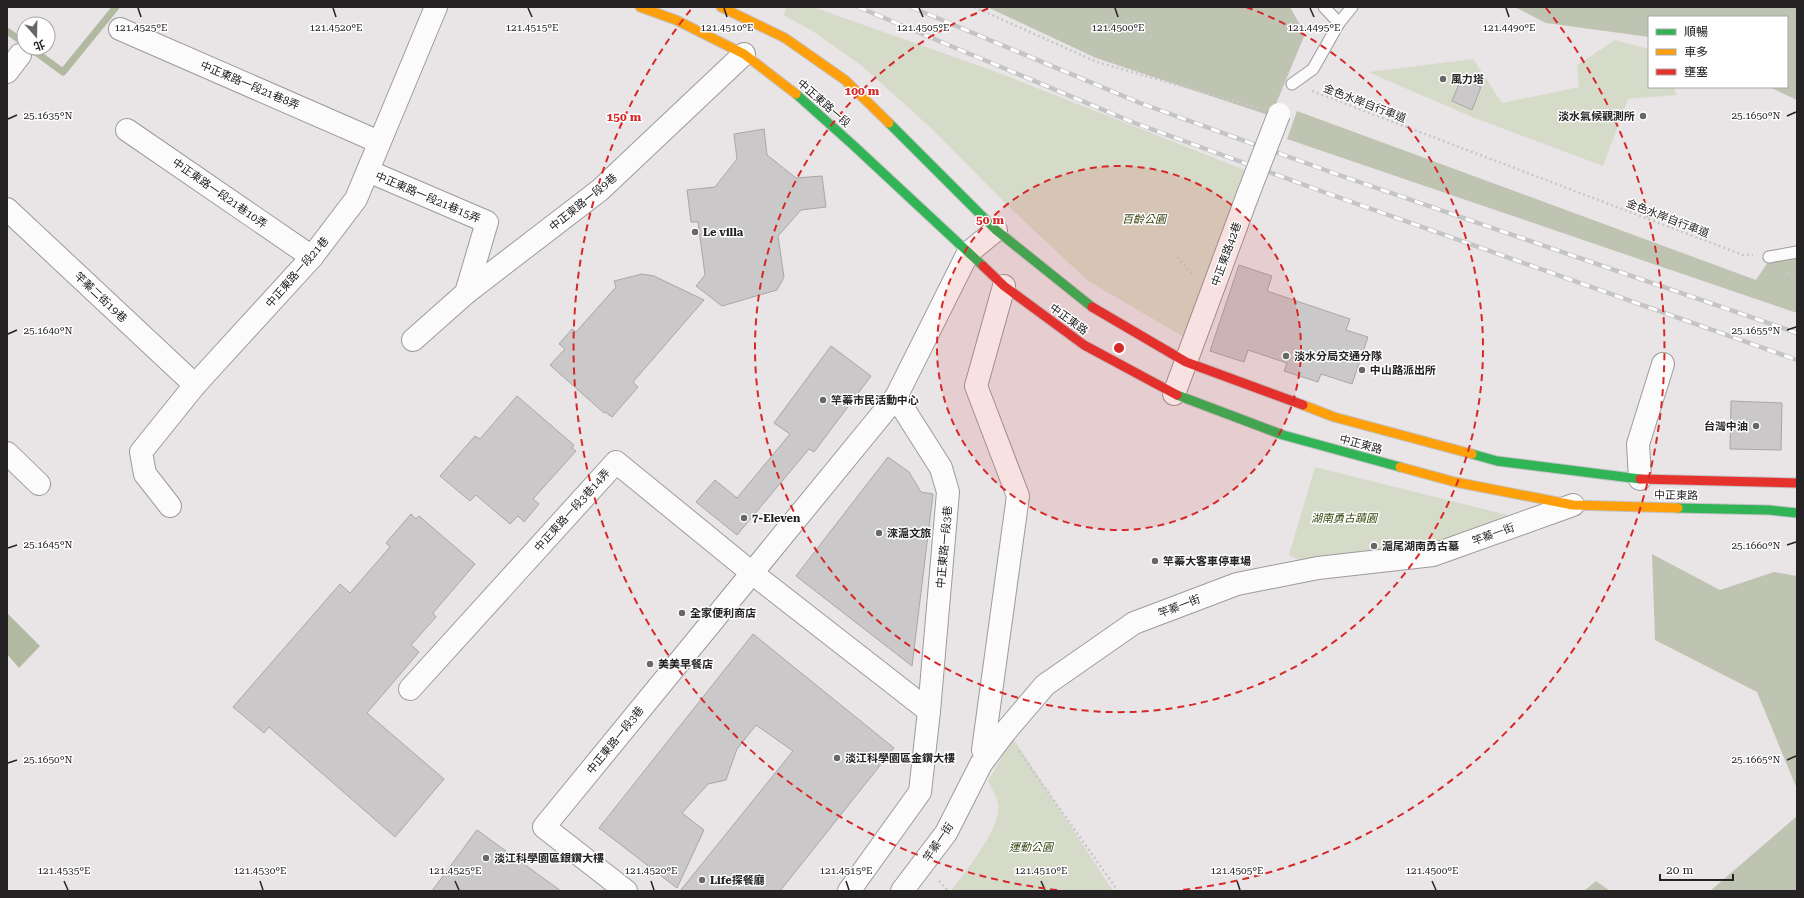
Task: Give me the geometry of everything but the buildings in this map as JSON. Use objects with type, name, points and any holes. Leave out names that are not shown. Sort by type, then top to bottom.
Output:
[{"type":"main road","name":"中正東路一段","points":[[640,7],[676,20],[744,54],[799,96],[921,206],[968,253]]},
{"type":"main road","points":[[721,7],[785,38],[845,80],[996,230]]},
{"type":"main road","name":"中正東路","points":[[996,230],[1086,304],[1186,362],[1334,417],[1498,461],[1640,479],[1797,483]]},
{"type":"main road","name":"中正東路","points":[[968,253],[1004,286],[1084,345],[1174,394],[1290,437],[1455,482],[1573,505],[1769,510],[1797,513]]},
{"type":"street","name":"中正東路一段21巷","points":[[170,506],[145,474],[141,452],[195,385],[312,257],[356,199],[436,7]]},
{"type":"street","name":"中正東路一段21巷8弄","points":[[120,29],[379,142]]},
{"type":"street","name":"中正東路一段9巷","points":[[413,340],[466,293],[600,190],[744,54]]},
{"type":"street","points":[[7,72],[19,56]]},
{"type":"street","name":"中正東路42巷","points":[[1174,394],[1279,114]]},
{"type":"street","name":"中正東路一段21巷10弄","points":[[127,130],[312,257]]},
{"type":"street","name":"中正東路一段21巷15弄","points":[[368,170],[487,222],[466,293]]},
{"type":"street","name":"竿蓁二街19巷","points":[[7,209],[195,385]]},
{"type":"street","name":"中正東路一段3巷","points":[[626,891],[544,827],[896,397],[968,253],[996,230]]},
{"type":"street","points":[[983,750],[1018,496],[976,386],[1004,286]]},
{"type":"street","points":[[1640,479],[1638,444],[1663,364]]},
{"type":"street","name":"中正東路一段3巷","points":[[849,891],[920,792],[929,711],[948,492],[941,468],[896,397]]},
{"type":"street","points":[[7,453],[39,484]]},
{"type":"street","name":"中正東路一段3巷14弄","points":[[410,689],[616,462],[752,573]]},
{"type":"street","name":"竿蓁一街","points":[[902,891],[946,833],[981,764],[1005,732],[1045,686],[1134,623],[1237,584],[1318,568],[1433,555],[1573,505]]},
{"type":"street","points":[[752,573],[929,711]]},
{"type":"lane","points":[[1324,7],[1339,23]]},
{"type":"lane","points":[[1292,84],[1314,69],[1339,23],[1352,7]]},
{"type":"lane","points":[[1769,257],[1797,252]]},
{"type":"path","points":[[974,7],[1097,62],[1279,114]]},
{"type":"path","name":"金色水岸自行車道","points":[[1292,84],[1743,254],[1769,257]]},
{"type":"path","points":[[1005,732],[1118,891]]},
{"type":"path","points":[[936,878],[948,891]]},
{"type":"green space","name":"百齡公園","points":[[787,7],[813,7],[994,71],[1250,172],[1189,340],[1088,281],[1008,206],[933,130],[862,66],[811,30],[783,15]]},
{"type":"green space","points":[[1615,40],[1648,49],[1648,88],[1674,88],[1677,95],[1628,99],[1603,166],[1472,117],[1368,72],[1473,59],[1502,103],[1579,87],[1577,65]]},
{"type":"green space","name":"湖南勇古蹟園","points":[[1315,467],[1512,516],[1433,547],[1309,565],[1289,555]]},
{"type":"green space","name":"運動公園","points":[[1013,738],[1113,891],[951,891],[989,837],[994,825],[998,814],[998,804],[988,781]]},
{"type":"shaded area","points":[[987,7],[1290,7],[1305,34],[1271,116],[1096,58]]},
{"type":"shaded area","points":[[1515,7],[1797,7],[1797,100],[1771,88],[1788,88],[1788,16],[1648,16],[1648,37],[1546,23]]},
{"type":"shaded area","points":[[1297,111],[1756,280],[1770,259],[1797,259],[1797,313],[1287,139]]},
{"type":"shaded area","points":[[1652,554],[1720,590],[1774,572],[1797,576],[1797,789],[1757,692],[1655,640]]},
{"type":"shaded area","points":[[7,613],[40,646],[19,668],[7,654]]},
{"type":"shaded area","points":[[1797,816],[1797,891],[1710,891]]},
{"type":"shaded area","points":[[1596,881],[1610,891],[1584,891]]},
{"type":"waterway","points":[[41,56],[63,72],[116,7]]},
{"type":"waterway","points":[[7,31],[16,37]]},
{"type":"railway","points":[[858,7],[1132,122],[1332,195],[1797,360]]},
{"type":"railway","points":[[911,7],[1140,103],[1339,175],[1797,333]]},
{"type":"traffic: fast","points":[[796,94],[983,266]]},
{"type":"traffic: fast","points":[[889,123],[996,230],[1092,307]]},
{"type":"traffic: fast","points":[[1177,395],[1283,435],[1400,467]]},
{"type":"traffic: fast","points":[[1472,454],[1497,461],[1640,479]]},
{"type":"traffic: fast","points":[[1678,508],[1769,510],[1797,513]]},
{"type":"traffic: slow","points":[[640,7],[676,20],[744,54],[796,94]]},
{"type":"traffic: slow","points":[[721,7],[785,38],[845,80],[889,123]]},
{"type":"traffic: slow","points":[[1303,405],[1334,417],[1472,454]]},
{"type":"traffic: slow","points":[[1400,467],[1455,482],[1573,505],[1678,508]]},
{"type":"traffic: jam","points":[[983,266],[1004,286],[1084,345],[1177,395]]},
{"type":"traffic: jam","points":[[1092,307],[1186,362],[1303,405]]},
{"type":"traffic: jam","points":[[1640,479],[1797,483]]},
{"type":"place","name":"風力塔","points":[[1443,79]]},
{"type":"place","name":"淡水氣候觀測所","points":[[1643,116]]},
{"type":"place","name":"Le villa","points":[[695,232]]},
{"type":"place","name":"淡水分局交通分隊","points":[[1286,356]]},
{"type":"place","name":"中山路派出所","points":[[1362,370]]},
{"type":"place","name":"竿蓁市民活動中心","points":[[823,400]]},
{"type":"place","name":"台灣中油","points":[[1756,426]]},
{"type":"place","name":"7-Eleven","points":[[744,518]]},
{"type":"place","name":"淶滬文旅","points":[[879,533]]},
{"type":"place","name":"滬尾湖南勇古墓","points":[[1374,546]]},
{"type":"place","name":"竿蓁大客車停車場","points":[[1155,561]]},
{"type":"place","name":"全家便利商店","points":[[682,613]]},
{"type":"place","name":"美美早餐店","points":[[650,664]]},
{"type":"place","name":"淡江科學園區金鑽大樓","points":[[837,758]]},
{"type":"place","name":"淡江科學園區銀鑽大樓","points":[[486,858]]},
{"type":"place","name":"Life探餐廳","points":[[702,880]]}]
